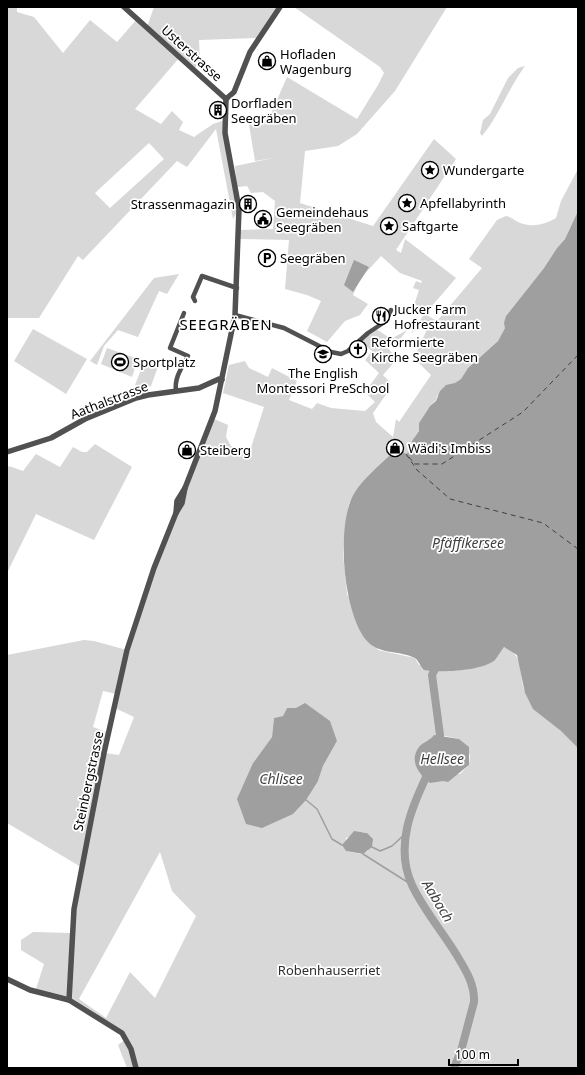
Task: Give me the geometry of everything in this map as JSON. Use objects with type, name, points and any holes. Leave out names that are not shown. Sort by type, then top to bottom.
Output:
[{"type":"street","name":"Usterstrasse","points":[[124,7],[226,99]]},
{"type":"street","points":[[226,99],[232,94],[250,52],[280,7]]},
{"type":"street","name":"Steinbergstrasse","points":[[69,1000],[74,909],[115,701],[127,650],[143,600],[176,514],[182,504],[185,488],[214,411],[235,315],[238,288],[239,209],[225,133],[226,99]]},
{"type":"street","points":[[195,301],[193,297],[202,276],[238,288]]},
{"type":"street","points":[[235,315],[284,328],[331,352],[338,354],[348,351],[368,333],[386,321],[391,310]]},
{"type":"street","points":[[176,391],[176,378],[188,356],[170,348],[184,313]]},
{"type":"street","name":"Aathalstrasse","points":[[7,452],[51,438],[84,419],[136,398],[148,394],[199,388],[219,379],[222,380]]},
{"type":"street","points":[[7,979],[30,990],[69,1000],[122,1033],[131,1049],[136,1068]]},
{"type":"green space","name":"Robenhauserriet","points":[[7,7],[17,7],[17,12],[34,17],[63,53],[90,20],[117,42],[137,19],[147,27],[154,7],[280,7],[258,38],[199,40],[200,62],[194,69],[180,57],[135,109],[161,124],[172,111],[183,122],[179,130],[194,137],[213,124],[225,120],[236,181],[235,166],[274,158],[255,161],[249,125],[258,122],[261,114],[270,116],[287,77],[357,119],[384,73],[380,67],[294,7],[447,7],[395,91],[357,134],[338,146],[305,151],[300,203],[373,226],[434,139],[456,159],[396,250],[401,253],[405,239],[456,278],[431,307],[423,313],[437,321],[482,268],[469,259],[497,220],[506,216],[523,224],[537,225],[556,218],[561,201],[578,169],[578,211],[565,239],[506,316],[505,328],[498,341],[469,367],[461,379],[437,396],[436,400],[430,406],[419,423],[419,431],[415,437],[412,448],[406,454],[390,455],[355,492],[349,504],[344,535],[343,554],[347,594],[378,650],[415,658],[419,665],[494,660],[504,647],[511,650],[518,660],[525,692],[530,701],[542,715],[565,734],[578,748],[578,1068],[127,1068],[118,1045],[126,1039],[81,1006],[35,992],[44,964],[21,950],[21,940],[33,932],[71,933],[81,867],[7,823],[7,655],[84,640],[94,641],[127,650],[212,418],[228,425],[226,437],[231,446],[249,454],[264,407],[223,393],[229,365],[245,361],[249,368],[268,377],[272,368],[297,381],[289,400],[312,409],[317,403],[331,408],[365,411],[375,402],[365,392],[379,373],[365,360],[372,351],[361,342],[375,328],[391,339],[407,330],[398,342],[388,348],[397,359],[383,375],[389,381],[387,393],[373,413],[376,422],[393,437],[396,419],[399,422],[431,375],[414,358],[428,327],[424,324],[411,333],[423,316],[422,313],[411,314],[419,290],[413,288],[416,281],[421,283],[422,281],[400,273],[381,256],[360,279],[353,295],[368,304],[360,315],[345,321],[327,342],[307,331],[321,301],[307,295],[285,289],[289,240],[239,239],[239,230],[273,229],[275,201],[263,192],[251,193],[247,186],[237,187],[239,209],[233,219],[216,129],[187,167],[177,161],[83,260],[78,256],[39,318],[7,318]],"holes":[[[149,143],[164,159],[110,208],[95,193]],[[103,691],[117,694],[117,709],[134,717],[119,755],[105,753],[109,733],[93,727]],[[287,708],[296,708],[337,741],[323,766],[318,781],[253,763],[272,737],[274,718],[283,716]],[[440,735],[459,739],[470,755],[469,765],[460,774],[420,774],[418,769],[425,742]],[[363,832],[367,833],[368,851],[360,854],[346,851],[346,838]],[[160,852],[172,891],[196,916],[155,998],[130,972],[106,1018],[79,999]]]},
{"type":"green space","points":[[525,66],[494,120],[482,136],[480,133],[483,120],[490,114],[508,78],[518,68]]},
{"type":"green space","points":[[179,274],[167,294],[159,291],[138,337],[118,330],[104,346],[97,365],[90,361],[154,278]]},
{"type":"green space","points":[[33,329],[87,359],[66,394],[14,361]]},
{"type":"green space","name":"Sportplatz","points":[[107,348],[138,359],[132,377],[101,364]]},
{"type":"green space","points":[[145,359],[159,364],[151,386],[138,388],[135,385]]},
{"type":"green space","points":[[95,444],[132,467],[94,540],[36,514],[7,573],[7,469],[9,466],[23,471],[36,454],[60,467],[73,447],[82,452],[87,452]]},
{"type":"water","name":"Pfäffikersee","points":[[578,211],[578,748],[561,731],[533,709],[525,693],[517,655],[504,647],[495,660],[481,667],[450,671],[431,671],[424,670],[415,658],[378,648],[367,641],[359,628],[352,611],[344,568],[344,546],[345,525],[349,506],[355,492],[367,477],[391,454],[393,456],[398,449],[406,454],[412,448],[412,441],[419,431],[419,423],[430,406],[436,401],[440,391],[446,385],[455,383],[461,379],[468,368],[498,341],[505,328],[504,323],[506,316],[565,239]]},
{"type":"water","points":[[354,260],[369,267],[353,292],[344,285]]},
{"type":"water","name":"Chlisee","points":[[305,703],[330,721],[337,741],[323,766],[318,781],[306,800],[293,814],[262,828],[246,824],[237,799],[253,763],[272,737],[274,718],[283,716],[287,708],[296,708]]},
{"type":"water","name":"Hellsee","points":[[434,735],[459,739],[469,747],[469,765],[448,782],[443,781],[430,783],[416,766],[416,752],[421,745],[431,739]]},
{"type":"water","points":[[354,831],[367,833],[373,839],[372,847],[363,854],[346,851],[342,845]]},
{"type":"waterway","name":"Aabach","points":[[438,663],[432,675],[440,735],[439,745]]},
{"type":"waterway","name":"Aabach","points":[[429,771],[411,812],[407,826],[405,856],[407,870],[416,894],[451,945],[469,977],[473,989],[474,1002],[461,1051],[454,1068]]},
{"type":"waterway","points":[[306,800],[317,809],[332,839],[342,845]]},
{"type":"waterway","points":[[372,847],[380,851],[392,846],[405,834]]},
{"type":"waterway","points":[[363,854],[412,885]]},
{"type":"ferry route","points":[[578,355],[523,412],[442,464],[415,464],[406,454],[417,470],[450,499],[543,523],[578,549]]},
{"type":"place","name":"Hofladen Wagenburg","points":[[267,61]]},
{"type":"place","name":"Dorfladen Seegräben","points":[[218,110]]},
{"type":"place","name":"Wundergarte","points":[[430,170]]},
{"type":"place","name":"Apfellabyrinth","points":[[407,203]]},
{"type":"place","name":"Strassenmagazin","points":[[248,204]]},
{"type":"place","name":"Gemeindehaus Seegräben","points":[[263,219]]},
{"type":"place","name":"Saftgarte","points":[[389,226]]},
{"type":"place","name":"Seegräben","points":[[267,258]]},
{"type":"place","name":"Jucker Farm Hofrestaurant","points":[[381,316]]},
{"type":"place","name":"Reformierte Kirche Seegräben","points":[[358,349]]},
{"type":"place","name":"The English Montessori PreSchool","points":[[323,354]]},
{"type":"place","name":"Sportplatz","points":[[120,362]]},
{"type":"place","name":"Wädi's Imbiss","points":[[395,448]]},
{"type":"place","name":"Steiberg","points":[[187,450]]},
{"type":"district","name":"SEEGRÄBEN","points":[[226,325]]}]
